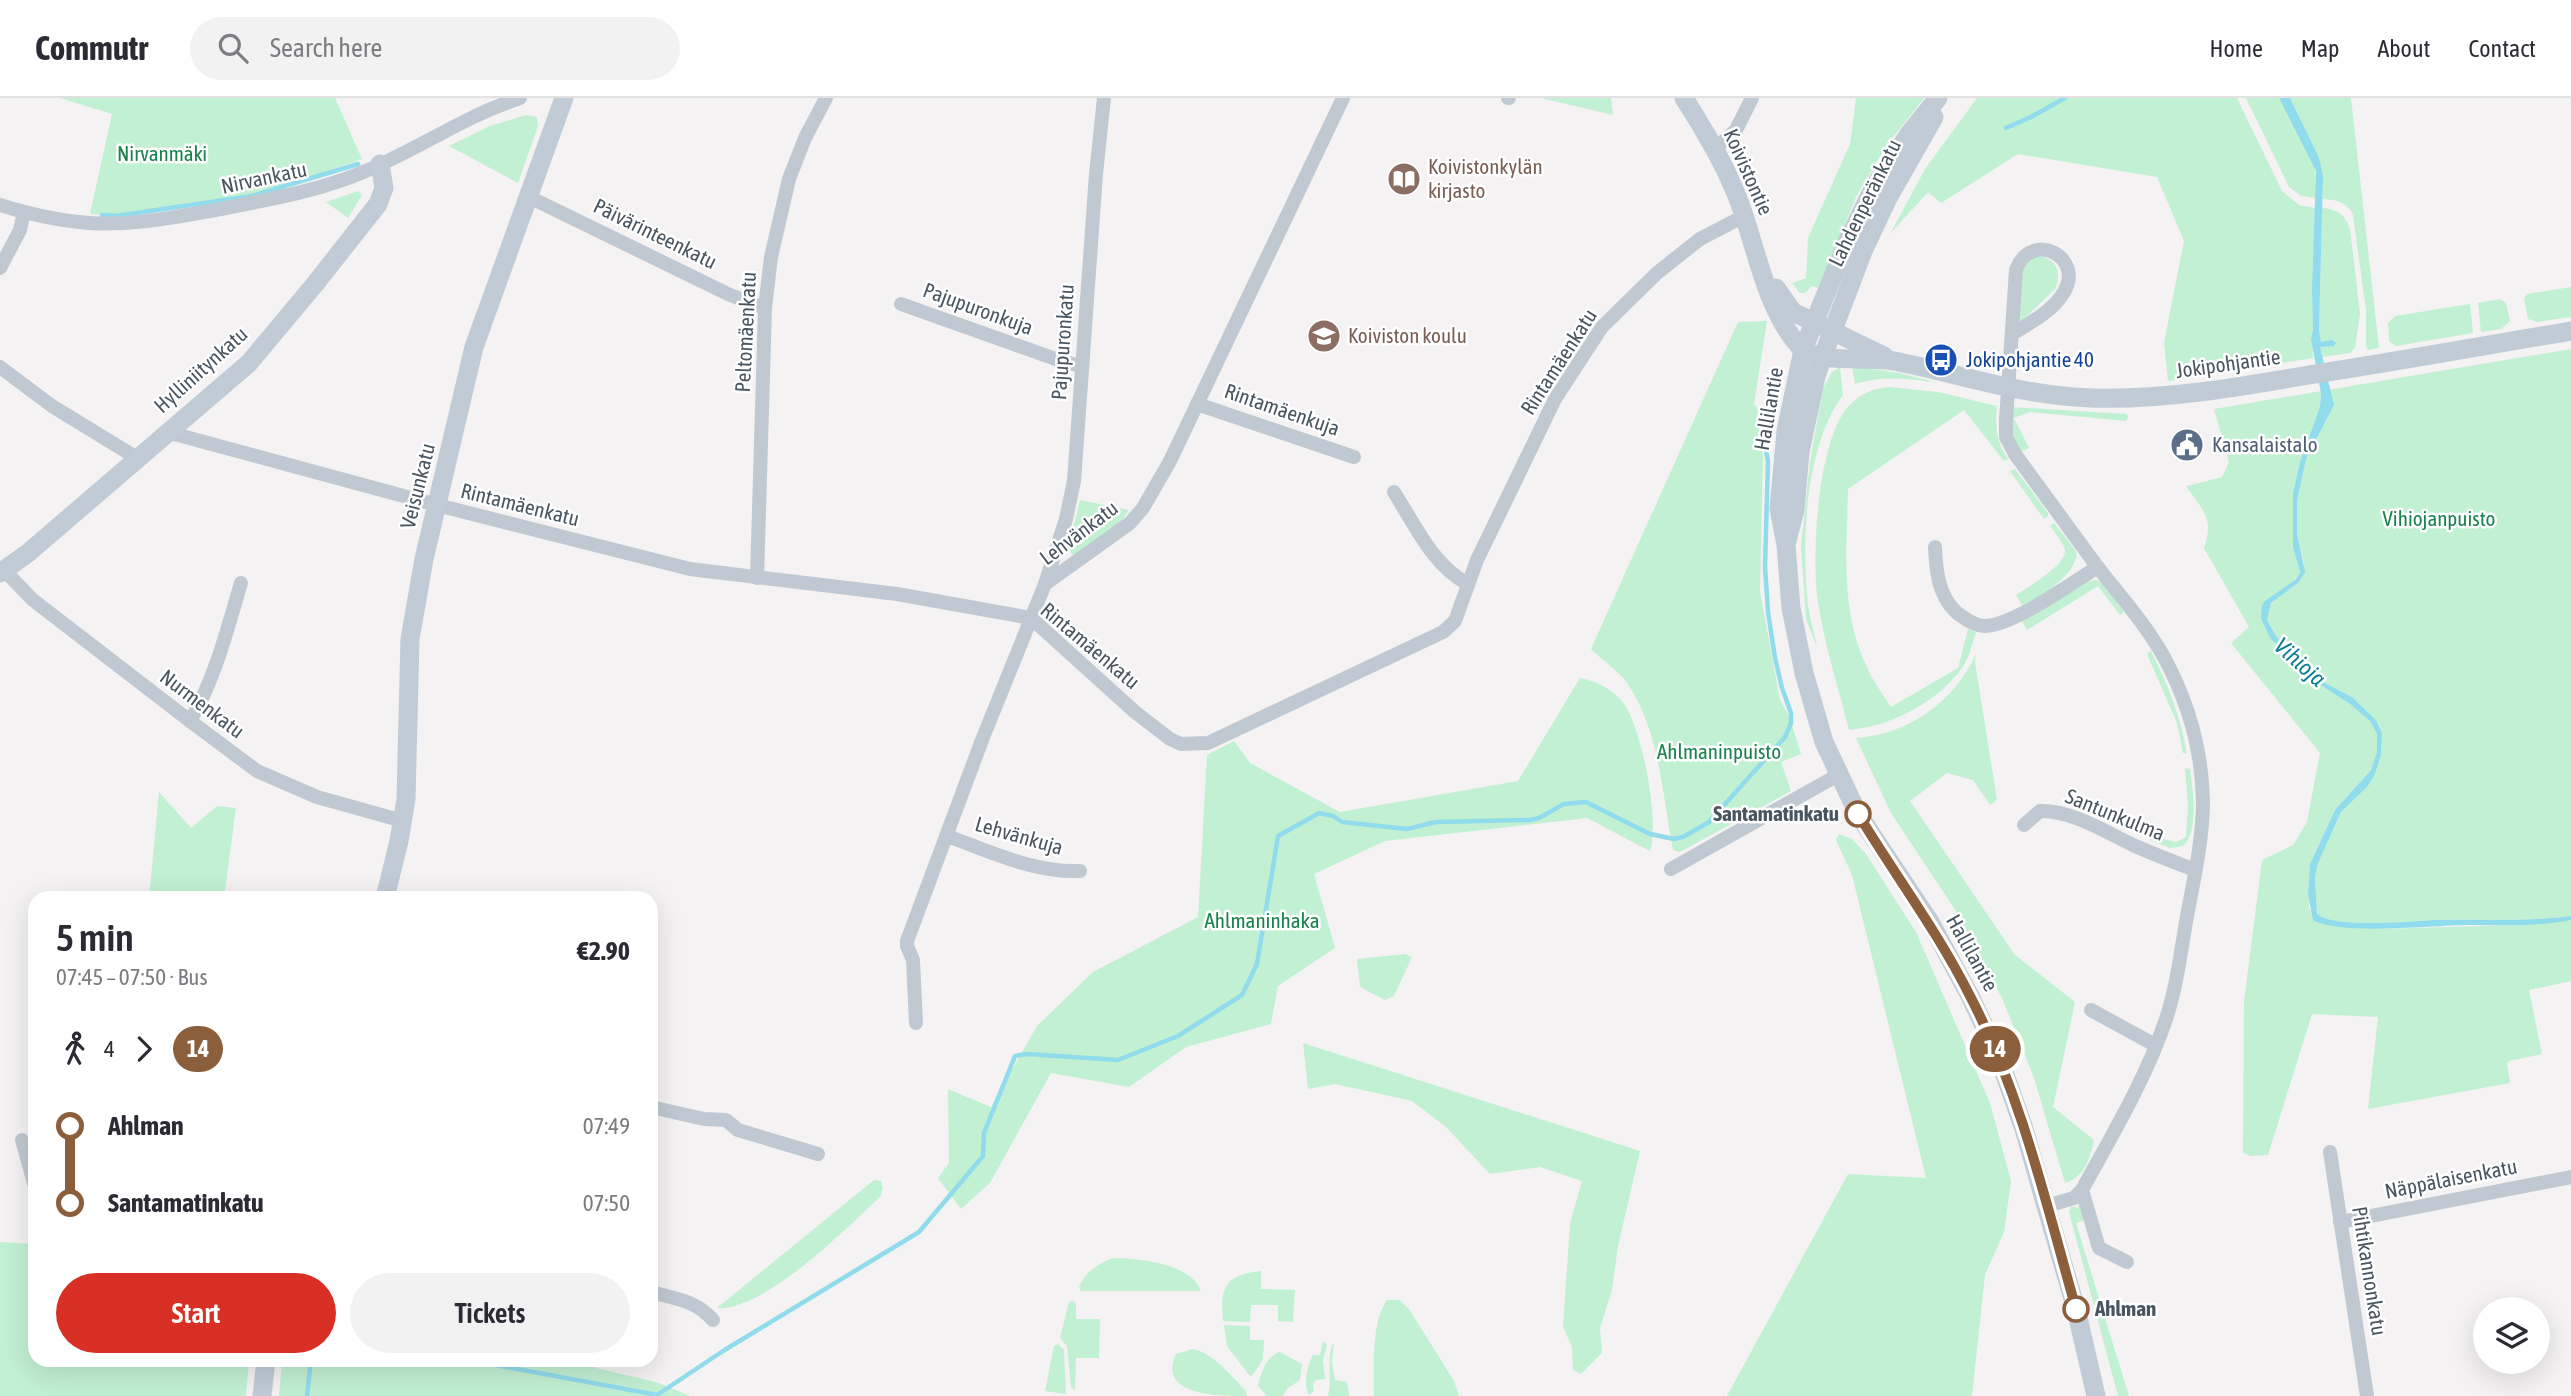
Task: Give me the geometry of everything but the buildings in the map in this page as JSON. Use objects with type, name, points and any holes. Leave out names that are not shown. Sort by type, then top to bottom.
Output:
[{"type":"main road","name":"Veisunkatu","points":[[387,891],[403,821],[407,778],[410,639],[414,605],[474,347],[564,98]]},
{"type":"main road","name":"Koivistontie","points":[[1684,98],[1715,149],[1744,216],[1780,321],[1803,350]]},
{"type":"main road","name":"Lahdenperänkatu","points":[[1814,323],[1847,242],[1875,185],[1909,134],[1938,98]]},
{"type":"main road","name":"Lahdenperänkatu","points":[[1832,332],[1863,251],[1888,198],[1945,98]]},
{"type":"main road","name":"Hylliniitynkatu","points":[[2,572],[249,363],[378,204],[384,188],[380,164]]},
{"type":"main road","name":"Koivistontie","points":[[1762,268],[1793,312],[1832,332]]},
{"type":"main road","name":"Hallilantie","points":[[1814,323],[1803,350],[1786,431],[1779,509],[1786,545],[1791,608],[1804,673],[1824,742],[1838,775],[1862,821],[1930,922],[1970,996],[1999,1059],[2024,1129],[2076,1309],[2096,1396]]},
{"type":"main road","name":"Jokipohjantie","points":[[1823,356],[1891,360],[2008,388],[2067,396],[2127,398],[2170,396],[2271,382],[2571,331]]},
{"type":"main road","name":"Hallilantie","points":[[1786,545],[1795,510],[1800,452],[1816,376],[1832,332]]},
{"type":"main road","name":"Jokipohjantie","points":[[1832,332],[1891,360]]},
{"type":"main road","points":[[1803,350],[1823,356]]},
{"type":"main road","points":[[262,1396],[265,1367]]},
{"type":"street","name":"Nirvankatu","points":[[0,205],[88,223],[146,221],[290,195],[337,182],[380,164],[474,116],[520,98]]},
{"type":"street","name":"Peltomäenkatu","points":[[757,578],[765,308],[771,257],[789,179],[805,138],[826,98]]},
{"type":"street","name":"Pajupuronkatu","points":[[1045,584],[1072,498],[1104,98]]},
{"type":"street","name":"Lehvänkatu","points":[[916,1023],[913,960],[907,940],[1045,584],[1130,523],[1143,508],[1170,461],[1343,98]]},
{"type":"street","points":[[1715,149],[1736,130],[1752,98]]},
{"type":"street","name":"Päivärinteenkatu","points":[[527,196],[730,295],[765,308]]},
{"type":"street","points":[[0,268],[20,230],[24,212]]},
{"type":"street","name":"Rintamäenkatu","points":[[167,432],[437,505],[690,569],[897,594],[1031,618],[1135,712],[1170,739],[1181,744],[1200,745],[1443,632],[1455,621],[1468,584],[1555,399],[1602,327],[1657,272],[1700,239],[1744,216]]},
{"type":"street","points":[[2012,334],[2044,313],[2063,295],[2067,286],[2067,270],[2054,251],[2047,249],[2030,252],[2019,262],[2013,293],[2006,432],[2009,443],[2098,567],[2143,623],[2165,659],[2192,726],[2200,766],[2203,803],[2195,870],[2172,995],[2155,1045],[2125,1111],[2082,1190],[2074,1198],[2046,1206]]},
{"type":"street","name":"Pajupuronkuja","points":[[901,304],[1081,366]]},
{"type":"street","points":[[0,367],[52,405],[137,458]]},
{"type":"street","name":"Rintamäenkuja","points":[[1197,404],[1354,457]]},
{"type":"street","points":[[1394,492],[1437,559],[1450,575],[1468,584]]},
{"type":"street","points":[[1935,547],[1936,569],[1942,590],[1952,608],[1965,620],[1982,626],[2012,619],[2098,567]]},
{"type":"street","name":"Nurmenkatu","points":[[2,572],[33,600],[244,762],[285,785],[317,797],[403,821]]},
{"type":"street","points":[[190,722],[211,678],[241,583]]},
{"type":"street","points":[[1671,869],[1838,775]]},
{"type":"street","name":"Santunkulma","points":[[2024,825],[2038,811],[2056,813],[2099,827],[2134,845],[2195,870]]},
{"type":"street","name":"Lehvänkuja","points":[[947,836],[1044,868],[1080,872]]},
{"type":"street","points":[[2091,1010],[2155,1045]]},
{"type":"street","points":[[658,1109],[696,1118],[726,1120],[738,1130],[818,1154]]},
{"type":"street","points":[[22,1140],[28,1162]]},
{"type":"street","name":"Pihtikannonkatu","points":[[2330,1152],[2367,1396]]},
{"type":"street","name":"Näppälaisenkatu","points":[[2340,1222],[2571,1177]]},
{"type":"street","points":[[2082,1190],[2099,1248],[2127,1262]]},
{"type":"street","points":[[658,1294],[702,1308],[713,1320]]},
{"type":"green space","name":"Nirvanmäki","points":[[60,98],[335,98],[362,159],[265,193],[129,217],[90,214],[112,114]]},
{"type":"green space","points":[[1611,98],[1613,115],[1545,99]]},
{"type":"green space","points":[[1856,98],[1924,98],[1887,145],[1857,195],[1818,288],[1812,286],[1805,293],[1800,293],[1792,283],[1806,278],[1808,238],[1850,144]]},
{"type":"green space","points":[[1977,98],[2237,98],[2282,191],[2299,205],[2315,208],[2313,358],[2168,381],[2164,343],[2184,241],[2157,177],[2018,154],[1941,203],[1928,192],[1890,234],[1925,169]]},
{"type":"green space","points":[[2246,98],[2279,98],[2315,168],[2316,198],[2301,196],[2289,187]]},
{"type":"green space","points":[[2290,98],[2351,98],[2379,348],[2368,350],[2366,347],[2366,310],[2353,215],[2341,202],[2323,199],[2317,161]]},
{"type":"green space","points":[[526,115],[537,117],[538,126],[518,183],[449,146],[490,126]]},
{"type":"green space","points":[[358,191],[362,195],[348,218],[326,202]]},
{"type":"green space","points":[[2322,208],[2340,213],[2350,229],[2360,314],[2355,348],[2350,353],[2322,357],[2320,347],[2334,345],[2321,342],[2319,330]]},
{"type":"green space","points":[[2040,256],[2054,264],[2058,273],[2057,283],[2055,289],[2019,321],[2022,269],[2033,258]]},
{"type":"green space","points":[[2571,287],[2571,317],[2537,322],[2528,319],[2524,298],[2527,294]]},
{"type":"green space","points":[[2500,299],[2506,303],[2510,321],[2501,329],[2481,332],[2478,303]]},
{"type":"green space","points":[[2470,304],[2473,333],[2396,346],[2389,341],[2388,323],[2395,316]]},
{"type":"green space","name":"Ahlmaninpuisto","points":[[1767,321],[1754,404],[1762,414],[1758,437],[1763,456],[1760,591],[1780,700],[1789,716],[1801,754],[1781,762],[1791,791],[1680,852],[1673,850],[1658,764],[1647,721],[1627,683],[1591,649],[1738,322]]},
{"type":"green space","name":"Vihiojanpuisto","points":[[2571,349],[2571,916],[2520,920],[2356,923],[2326,919],[2317,914],[2317,863],[2341,812],[2368,786],[2375,774],[2381,755],[2382,733],[2376,720],[2352,697],[2319,680],[2276,636],[2267,620],[2271,603],[2299,582],[2304,563],[2297,533],[2297,501],[2302,474],[2306,459],[2334,405],[2321,393],[2320,407],[2300,461],[2293,493],[2293,547],[2300,572],[2293,581],[2262,605],[2270,638],[2310,678],[2350,704],[2370,721],[2377,734],[2377,752],[2371,770],[2335,810],[2310,864],[2309,908],[2317,922],[2378,929],[2522,925],[2571,920],[2571,981],[2529,990],[2542,1054],[2509,1061],[2507,1064],[2510,1083],[2368,1109],[2378,1017],[2312,1014],[2268,1155],[2251,1156],[2243,1153],[2244,1002],[2262,860],[2293,845],[2307,822],[2320,753],[2231,643],[2249,627],[2204,548],[2208,530],[2206,516],[2187,488],[2222,477],[2229,462],[2214,409]]},
{"type":"green space","points":[[1852,366],[1899,373],[1939,383],[1887,379],[1855,384]]},
{"type":"green space","points":[[1840,367],[1843,395],[1830,416],[1813,467],[1806,525],[1808,605],[1817,648],[1806,619],[1801,546],[1810,462],[1823,388],[1832,372]]},
{"type":"green space","points":[[1889,387],[1938,392],[1997,406],[1997,434],[2008,459],[2004,461],[1964,410],[1848,489],[1846,556],[1852,623],[1868,671],[1891,707],[1958,668],[1968,629],[1976,632],[1962,668],[1936,694],[1895,719],[1849,730],[1817,595],[1815,553],[1819,501],[1828,450],[1844,412],[1864,394]]},
{"type":"green space","points":[[2011,407],[2127,414],[2128,418],[2126,421],[2030,412],[2014,418],[2029,448],[2021,452],[2013,437]]},
{"type":"green space","points":[[2015,469],[2048,513],[2044,519],[2010,471]]},
{"type":"green space","points":[[1080,500],[1129,510],[1120,523],[1076,557],[1065,548]]},
{"type":"green space","points":[[2054,523],[2076,551],[2076,559],[2057,583],[2022,605],[2016,595],[2045,575],[2064,556],[2064,547],[2050,526]]},
{"type":"green space","points":[[2085,582],[2102,582],[2124,612],[2120,615],[2098,586],[2027,630],[2022,621]]},
{"type":"green space","points":[[2151,651],[2173,701],[2187,754],[2183,753],[2177,723],[2147,654]]},
{"type":"green space","points":[[1976,654],[1975,662],[1997,800],[1990,805],[1973,780],[1947,773],[1910,801],[2015,955],[2075,1002],[2053,1107],[2094,1140],[2082,1172],[2065,1183],[2034,1078],[2002,998],[1954,908],[1891,813],[1856,738],[1894,730],[1928,712],[1955,687]]},
{"type":"green space","name":"Ahlmaninhaka","points":[[1580,678],[1592,681],[1617,696],[1629,712],[1642,751],[1651,797],[1653,819],[1650,851],[1587,818],[1385,841],[1314,874],[1335,948],[1278,986],[1271,1024],[1186,1047],[1129,1087],[1051,1073],[990,1183],[961,1209],[938,1178],[949,1163],[948,1089],[991,1107],[1037,1026],[1093,972],[1198,917],[1207,755],[1234,741],[1250,763],[1340,812],[1518,781]]},
{"type":"green space","points":[[2185,768],[2190,769],[2193,821],[2188,840],[2183,846],[2170,848],[2150,840],[2151,836],[2176,842],[2186,837],[2188,806]]},
{"type":"green space","points":[[159,792],[191,828],[217,806],[236,808],[225,891],[150,891]]},
{"type":"green space","points":[[1839,834],[1852,839],[1866,854],[1916,932],[1990,1103],[2011,1181],[2004,1232],[1985,1275],[1972,1396],[1727,1396],[1848,1174],[1926,1178],[1852,875],[1836,840]]},
{"type":"green space","points":[[1405,954],[1412,957],[1394,996],[1385,1000],[1360,987],[1357,959]]},
{"type":"green space","points":[[1303,1043],[1640,1151],[1618,1246],[1612,1290],[1600,1328],[1602,1353],[1581,1374],[1573,1370],[1572,1347],[1563,1327],[1570,1224],[1582,1181],[1540,1167],[1490,1174],[1446,1127],[1412,1101],[1335,1084],[1308,1089]]},
{"type":"green space","points":[[874,1180],[881,1181],[883,1188],[880,1197],[803,1266],[757,1297],[736,1306],[717,1308]]},
{"type":"green space","points":[[2079,1204],[2084,1220],[2076,1223],[2129,1396],[2118,1396],[2069,1212],[2071,1206],[2078,1208]]},
{"type":"green space","points":[[0,1242],[28,1244],[28,1367],[248,1367],[246,1396],[0,1396]]},
{"type":"green space","points":[[1112,1258],[1149,1261],[1175,1268],[1186,1274],[1201,1291],[1081,1291],[1079,1287],[1088,1273]]},
{"type":"green space","points":[[1261,1271],[1261,1289],[1295,1290],[1293,1322],[1278,1321],[1278,1305],[1251,1305],[1250,1322],[1223,1321],[1222,1300],[1227,1285],[1239,1276]]},
{"type":"green space","points":[[1387,1300],[1399,1300],[1409,1309],[1454,1381],[1459,1396],[1374,1396],[1376,1333],[1378,1320]]},
{"type":"green space","points":[[1069,1302],[1076,1303],[1076,1319],[1100,1319],[1099,1358],[1076,1358],[1075,1390],[1071,1387],[1067,1346],[1060,1338]]},
{"type":"green space","points":[[1224,1325],[1250,1326],[1250,1340],[1264,1340],[1263,1359],[1252,1376],[1227,1346]]},
{"type":"green space","points":[[1323,1341],[1327,1345],[1323,1359],[1325,1379],[1316,1380],[1313,1384],[1314,1391],[1309,1395],[1306,1386],[1308,1370],[1313,1355],[1320,1355]]},
{"type":"green space","points":[[1058,1344],[1064,1350],[1066,1394],[1045,1391],[1054,1346]]},
{"type":"green space","points":[[1334,1344],[1332,1362],[1335,1380],[1347,1382],[1349,1396],[1328,1396],[1330,1359]]},
{"type":"green space","points":[[1193,1349],[1208,1355],[1221,1366],[1245,1390],[1247,1396],[1207,1394],[1182,1386],[1175,1378],[1172,1368],[1176,1354]]},
{"type":"green space","points":[[1280,1352],[1302,1364],[1300,1380],[1288,1388],[1283,1396],[1267,1396],[1258,1386],[1268,1361]]},
{"type":"green space","points":[[281,1367],[592,1367],[659,1383],[690,1396],[279,1396]]},
{"type":"water","name":"Vihioja","points":[[2279,98],[2290,98],[2319,158],[2323,176],[2319,330],[2321,342],[2332,340],[2336,343],[2334,346],[2320,347],[2334,405],[2306,459],[2297,501],[2297,533],[2305,572],[2299,582],[2271,603],[2267,620],[2276,636],[2319,680],[2352,697],[2376,720],[2382,733],[2381,755],[2375,774],[2368,786],[2341,812],[2318,863],[2315,876],[2317,914],[2326,919],[2356,923],[2520,920],[2571,916],[2571,920],[2533,925],[2365,929],[2326,925],[2313,920],[2308,895],[2310,864],[2335,810],[2371,770],[2377,752],[2377,734],[2370,721],[2350,704],[2310,678],[2270,638],[2261,618],[2265,601],[2296,579],[2300,572],[2293,547],[2293,493],[2300,462],[2320,407],[2321,393],[2311,339],[2316,171]]},
{"type":"waterway","points":[[2006,128],[2065,98]]},
{"type":"waterway","points":[[102,215],[116,216],[252,196],[358,164]]},
{"type":"waterway","points":[[507,1367],[657,1395],[723,1351],[919,1232],[983,1156],[984,1133],[1015,1056],[1027,1054],[1118,1060],[1178,1036],[1242,995],[1257,964],[1278,836],[1319,813],[1333,816],[1342,822],[1407,829],[1436,822],[1530,820],[1564,804],[1586,802],[1650,834],[1674,839],[1683,837],[1709,822],[1785,737],[1791,723],[1791,713],[1775,658],[1768,612],[1765,567],[1768,461],[1763,436],[1766,403]]},
{"type":"waterway","points":[[307,1396],[310,1368]]},
{"type":"bus line","name":"14","points":[[1858,814],[1930,922],[1970,996],[1999,1059],[2024,1129],[2076,1309]]},
{"type":"place","name":"Koivistonkylän kirjasto","points":[[1404,179]]},
{"type":"place","name":"Koiviston koulu","points":[[1324,336]]},
{"type":"place","name":"Jokipohjantie 40","points":[[1941,360]]},
{"type":"place","name":"Kansalaistalo","points":[[2187,445]]},
{"type":"place","name":"Santamatinkatu","points":[[1858,814]]},
{"type":"place","name":"Ahlman","points":[[2076,1309]]}]
